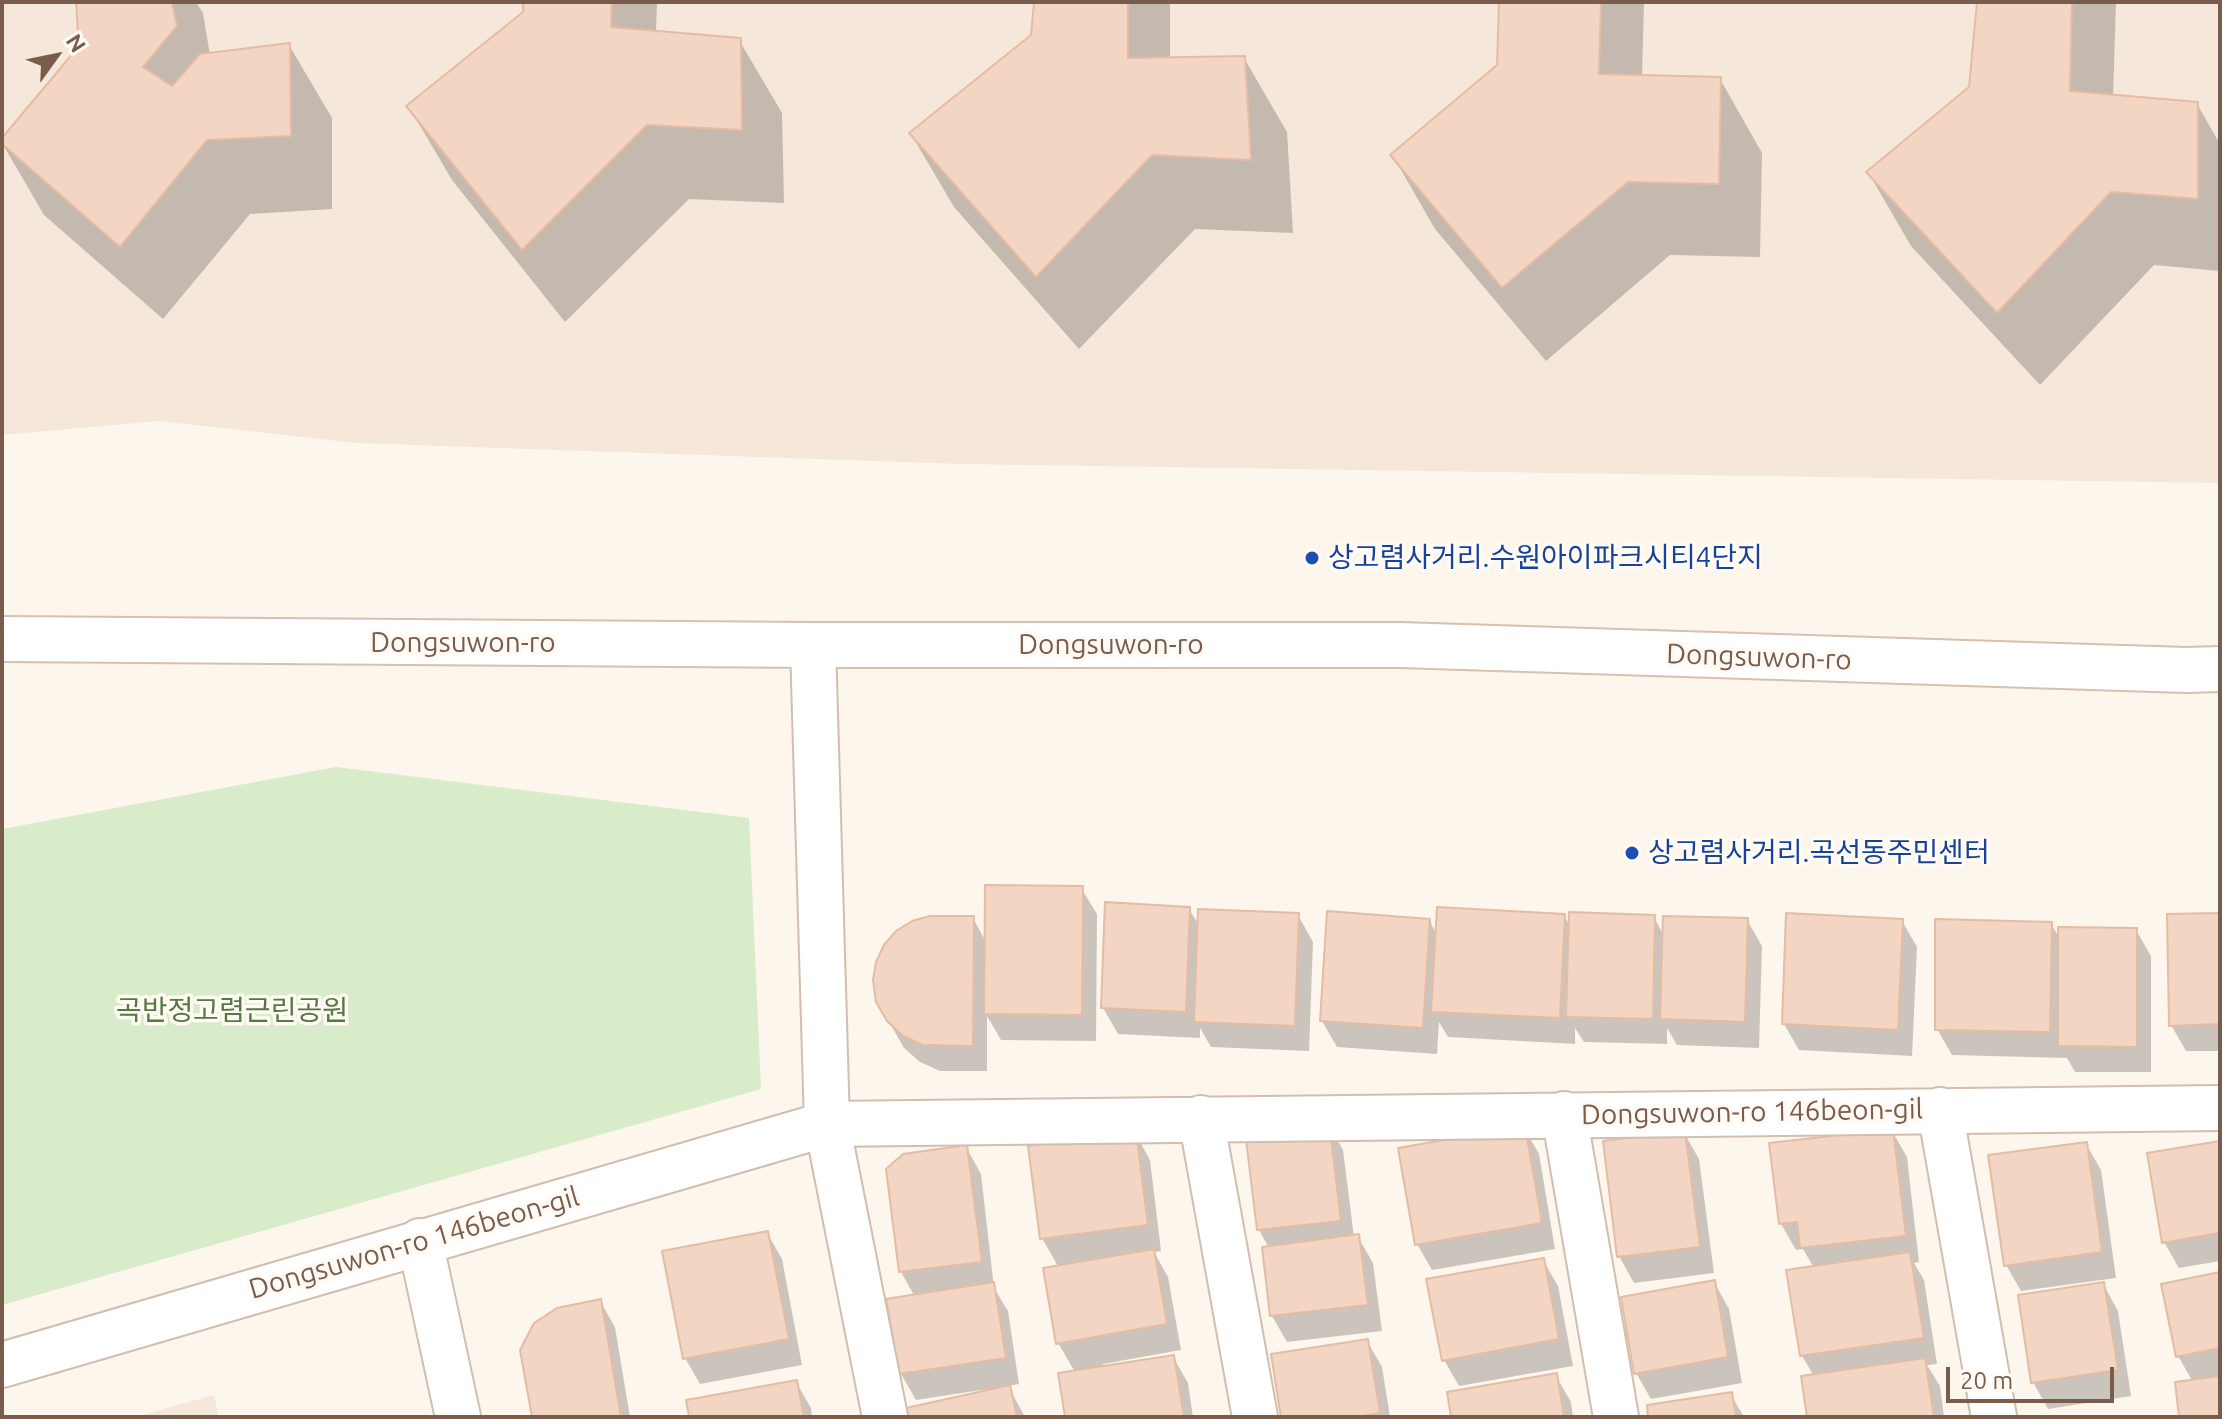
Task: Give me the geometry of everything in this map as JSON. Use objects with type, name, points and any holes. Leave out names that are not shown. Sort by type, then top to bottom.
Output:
[{"type":"street","name":"Dongsuwon-ro","points":[[2,639],[813,645],[1400,645],[2171,670],[2220,669]]},
{"type":"street","points":[[813,645],[827,1124],[885,1417]]},
{"type":"street","name":"Dongsuwon-ro 146beon-gil","points":[[2,1365],[827,1124],[2220,1108]]},
{"type":"street","name":"Dongsuwon-ro 146beon-gil","points":[[1940,1110],[1994,1417]]},
{"type":"street","name":"Dongsuwon-ro 146beon-gil","points":[[1564,1114],[1616,1417]]},
{"type":"street","points":[[1201,1118],[1255,1417]]},
{"type":"street","points":[[420,1241],[458,1417]]},
{"type":"shaded area","points":[[2,2],[2220,2],[2220,483],[961,464],[355,443],[159,421],[2,435]]},
{"type":"shaded area","points":[[214,1395],[219,1417],[135,1417]]},
{"type":"green space","name":"곡반정고렴근린공원","points":[[336,767],[749,818],[761,1089],[2,1305],[2,829]]},
{"type":"building","points":[[76,2],[172,2],[177,26],[143,67],[172,86],[200,54],[290,43],[291,136],[207,140],[120,247],[2,144],[2,138],[79,46]]},
{"type":"building","points":[[523,2],[612,2],[611,27],[741,38],[742,130],[647,125],[522,250],[406,106],[523,12]]},
{"type":"building","points":[[1034,2],[1128,2],[1128,58],[1245,56],[1251,160],[1152,155],[1036,277],[909,133],[1031,35]]},
{"type":"building","points":[[1499,2],[1601,2],[1599,74],[1721,77],[1719,184],[1628,182],[1502,288],[1390,155],[1497,65]]},
{"type":"building","points":[[1977,2],[2072,2],[2070,91],[2198,102],[2198,199],[2111,192],[1997,313],[1866,172],[1969,87]]},
{"type":"building","points":[[985,885],[1083,886],[1082,1015],[984,1014]]},
{"type":"building","points":[[1105,902],[1190,907],[1186,1012],[1101,1008]]},
{"type":"building","points":[[1437,907],[1565,914],[1560,1018],[1431,1012]]},
{"type":"building","points":[[1198,909],[1299,913],[1295,1026],[1194,1022]]},
{"type":"building","points":[[1327,911],[1430,919],[1423,1028],[1320,1021]]},
{"type":"building","points":[[1569,912],[1655,915],[1653,1019],[1566,1017]]},
{"type":"building","points":[[1786,913],[1903,919],[1898,1030],[1782,1024]]},
{"type":"building","points":[[2220,913],[2220,1024],[2169,1026],[2167,914]]},
{"type":"building","points":[[930,916],[974,916],[973,1046],[923,1045],[903,1036],[887,1021],[876,1002],[873,980],[876,962],[884,945],[896,931],[912,921]]},
{"type":"building","points":[[1663,916],[1748,918],[1745,1022],[1660,1019]]},
{"type":"building","points":[[1935,919],[2052,922],[2050,1032],[1935,1030]]},
{"type":"building","points":[[2058,927],[2137,928],[2137,1047],[2058,1046]]},
{"type":"building","points":[[1329,1122],[1341,1221],[1257,1230],[1245,1131]]},
{"type":"building","points":[[1525,1126],[1542,1223],[1415,1245],[1398,1148]]},
{"type":"building","points":[[1893,1129],[1906,1236],[1800,1248],[1797,1222],[1779,1224],[1769,1143]]},
{"type":"building","points":[[1136,1131],[1148,1225],[1040,1239],[1028,1146]]},
{"type":"building","points":[[1685,1131],[1700,1247],[1617,1257],[1603,1141]]},
{"type":"building","points":[[2220,1141],[2220,1233],[2162,1243],[2147,1153]]},
{"type":"building","points":[[2087,1142],[2102,1252],[2004,1266],[1988,1155]]},
{"type":"building","points":[[967,1145],[982,1262],[899,1272],[886,1169],[903,1154]]},
{"type":"building","points":[[768,1231],[789,1339],[683,1359],[662,1251]]},
{"type":"building","points":[[1359,1234],[1368,1305],[1270,1316],[1262,1247]]},
{"type":"building","points":[[1154,1249],[1167,1324],[1056,1344],[1043,1268]]},
{"type":"building","points":[[1910,1252],[1924,1338],[1800,1356],[1786,1270]]},
{"type":"building","points":[[1544,1258],[1559,1339],[1442,1361],[1426,1279]]},
{"type":"building","points":[[2220,1272],[2220,1348],[2176,1357],[2161,1284]]},
{"type":"building","points":[[1715,1280],[1728,1357],[1634,1374],[1621,1297]]},
{"type":"building","points":[[994,1282],[1006,1358],[899,1374],[886,1299]]},
{"type":"building","points":[[2104,1282],[2118,1370],[2031,1383],[2018,1295]]},
{"type":"building","points":[[601,1299],[621,1417],[532,1417],[520,1350],[534,1323],[557,1308]]},
{"type":"building","points":[[1368,1339],[1380,1413],[1355,1417],[1281,1417],[1271,1354]]},
{"type":"building","points":[[1174,1355],[1184,1417],[1065,1417],[1058,1373]]},
{"type":"building","points":[[1925,1358],[1934,1417],[1807,1417],[1801,1376]]},
{"type":"building","points":[[1557,1373],[1564,1417],[1451,1417],[1447,1392]]},
{"type":"building","points":[[2220,1376],[2220,1417],[2179,1417],[2175,1382]]},
{"type":"building","points":[[797,1380],[804,1417],[689,1417],[686,1400]]},
{"type":"building","points":[[1010,1385],[1017,1417],[908,1417],[906,1408]]},
{"type":"building","points":[[1732,1392],[1736,1417],[1648,1417],[1647,1405]]},
{"type":"place","name":"상고렴사거리.수원아이파크시티4단지","points":[[1312,558]]},
{"type":"place","name":"상고렴사거리.곡선동주민센터","points":[[1632,853]]}]
